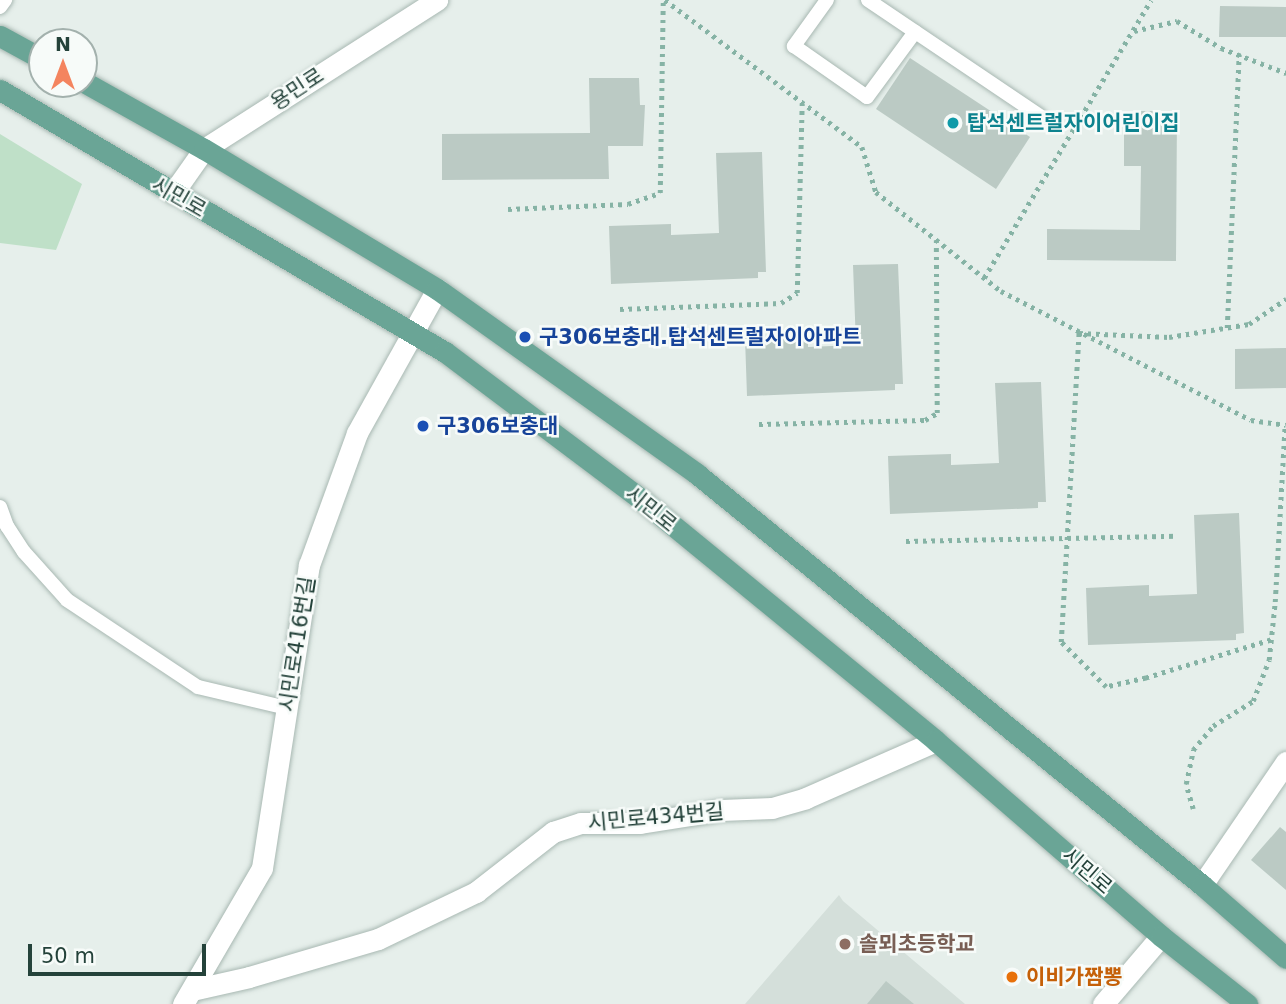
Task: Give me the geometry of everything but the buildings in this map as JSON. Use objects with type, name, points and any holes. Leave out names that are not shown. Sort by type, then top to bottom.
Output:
[{"type":"main road","points":[[0,36],[28,51]]},
{"type":"main road","name":"시민로","points":[[0,90],[445,352],[642,500],[936,741],[1161,936],[1247,1004]]},
{"type":"main road","points":[[98,90],[204,149],[437,289],[696,474],[1202,885],[1286,958]]},
{"type":"street","name":"용민로","points":[[173,193],[204,149],[426,3]]},
{"type":"street","name":"시민로416번길","points":[[188,997],[262,868],[309,565],[357,433],[437,289]]},
{"type":"street","name":"시민로434번길","points":[[188,997],[378,939],[477,892],[553,832],[581,823],[640,823],[721,810],[772,808],[806,798],[936,741]]},
{"type":"street","points":[[1202,885],[1286,762]]},
{"type":"street","points":[[1103,1004],[1161,936]]},
{"type":"lane","points":[[0,7],[5,0]]},
{"type":"lane","points":[[827,0],[794,46],[867,97],[915,32]]},
{"type":"lane","points":[[867,0],[1040,116]]},
{"type":"lane","points":[[0,508],[7,526],[24,552],[67,600],[198,687],[287,708]]},
{"type":"path","points":[[664,0],[862,147],[876,192],[1001,292],[1251,420],[1285,425],[1269,660],[1253,701],[1213,726],[1193,750],[1186,784],[1193,809]]},
{"type":"path","points":[[508,209],[628,204],[660,193],[664,0]]},
{"type":"path","points":[[984,278],[1151,0]]},
{"type":"path","points":[[1133,31],[1177,21],[1221,48],[1286,72]]},
{"type":"path","points":[[1227,328],[1239,54]]},
{"type":"path","points":[[620,309],[781,303],[797,293],[803,103]]},
{"type":"path","points":[[759,424],[925,420],[937,412],[936,239]]},
{"type":"path","points":[[1079,333],[1170,337],[1227,328],[1249,324],[1286,299]]},
{"type":"path","points":[[1079,333],[1061,642],[1106,687],[1146,678],[1271,640]]},
{"type":"path","points":[[906,541],[1177,536]]},
{"type":"shaded area","name":"솔뫼초등학교","points":[[839,895],[843,901],[965,1004],[745,1004]]},
{"type":"green space","points":[[0,134],[82,184],[56,250],[0,243]]},
{"type":"place","name":"탑석센트럴자이어린이집","points":[[953,123]]},
{"type":"place","name":"구306보충대.탑석센트럴자이아파트","points":[[525,337]]},
{"type":"place","name":"구306보충대","points":[[423,426]]},
{"type":"place","name":"솔뫼초등학교","points":[[845,944]]},
{"type":"place","name":"이비가짬뽕","points":[[1012,977]]}]
